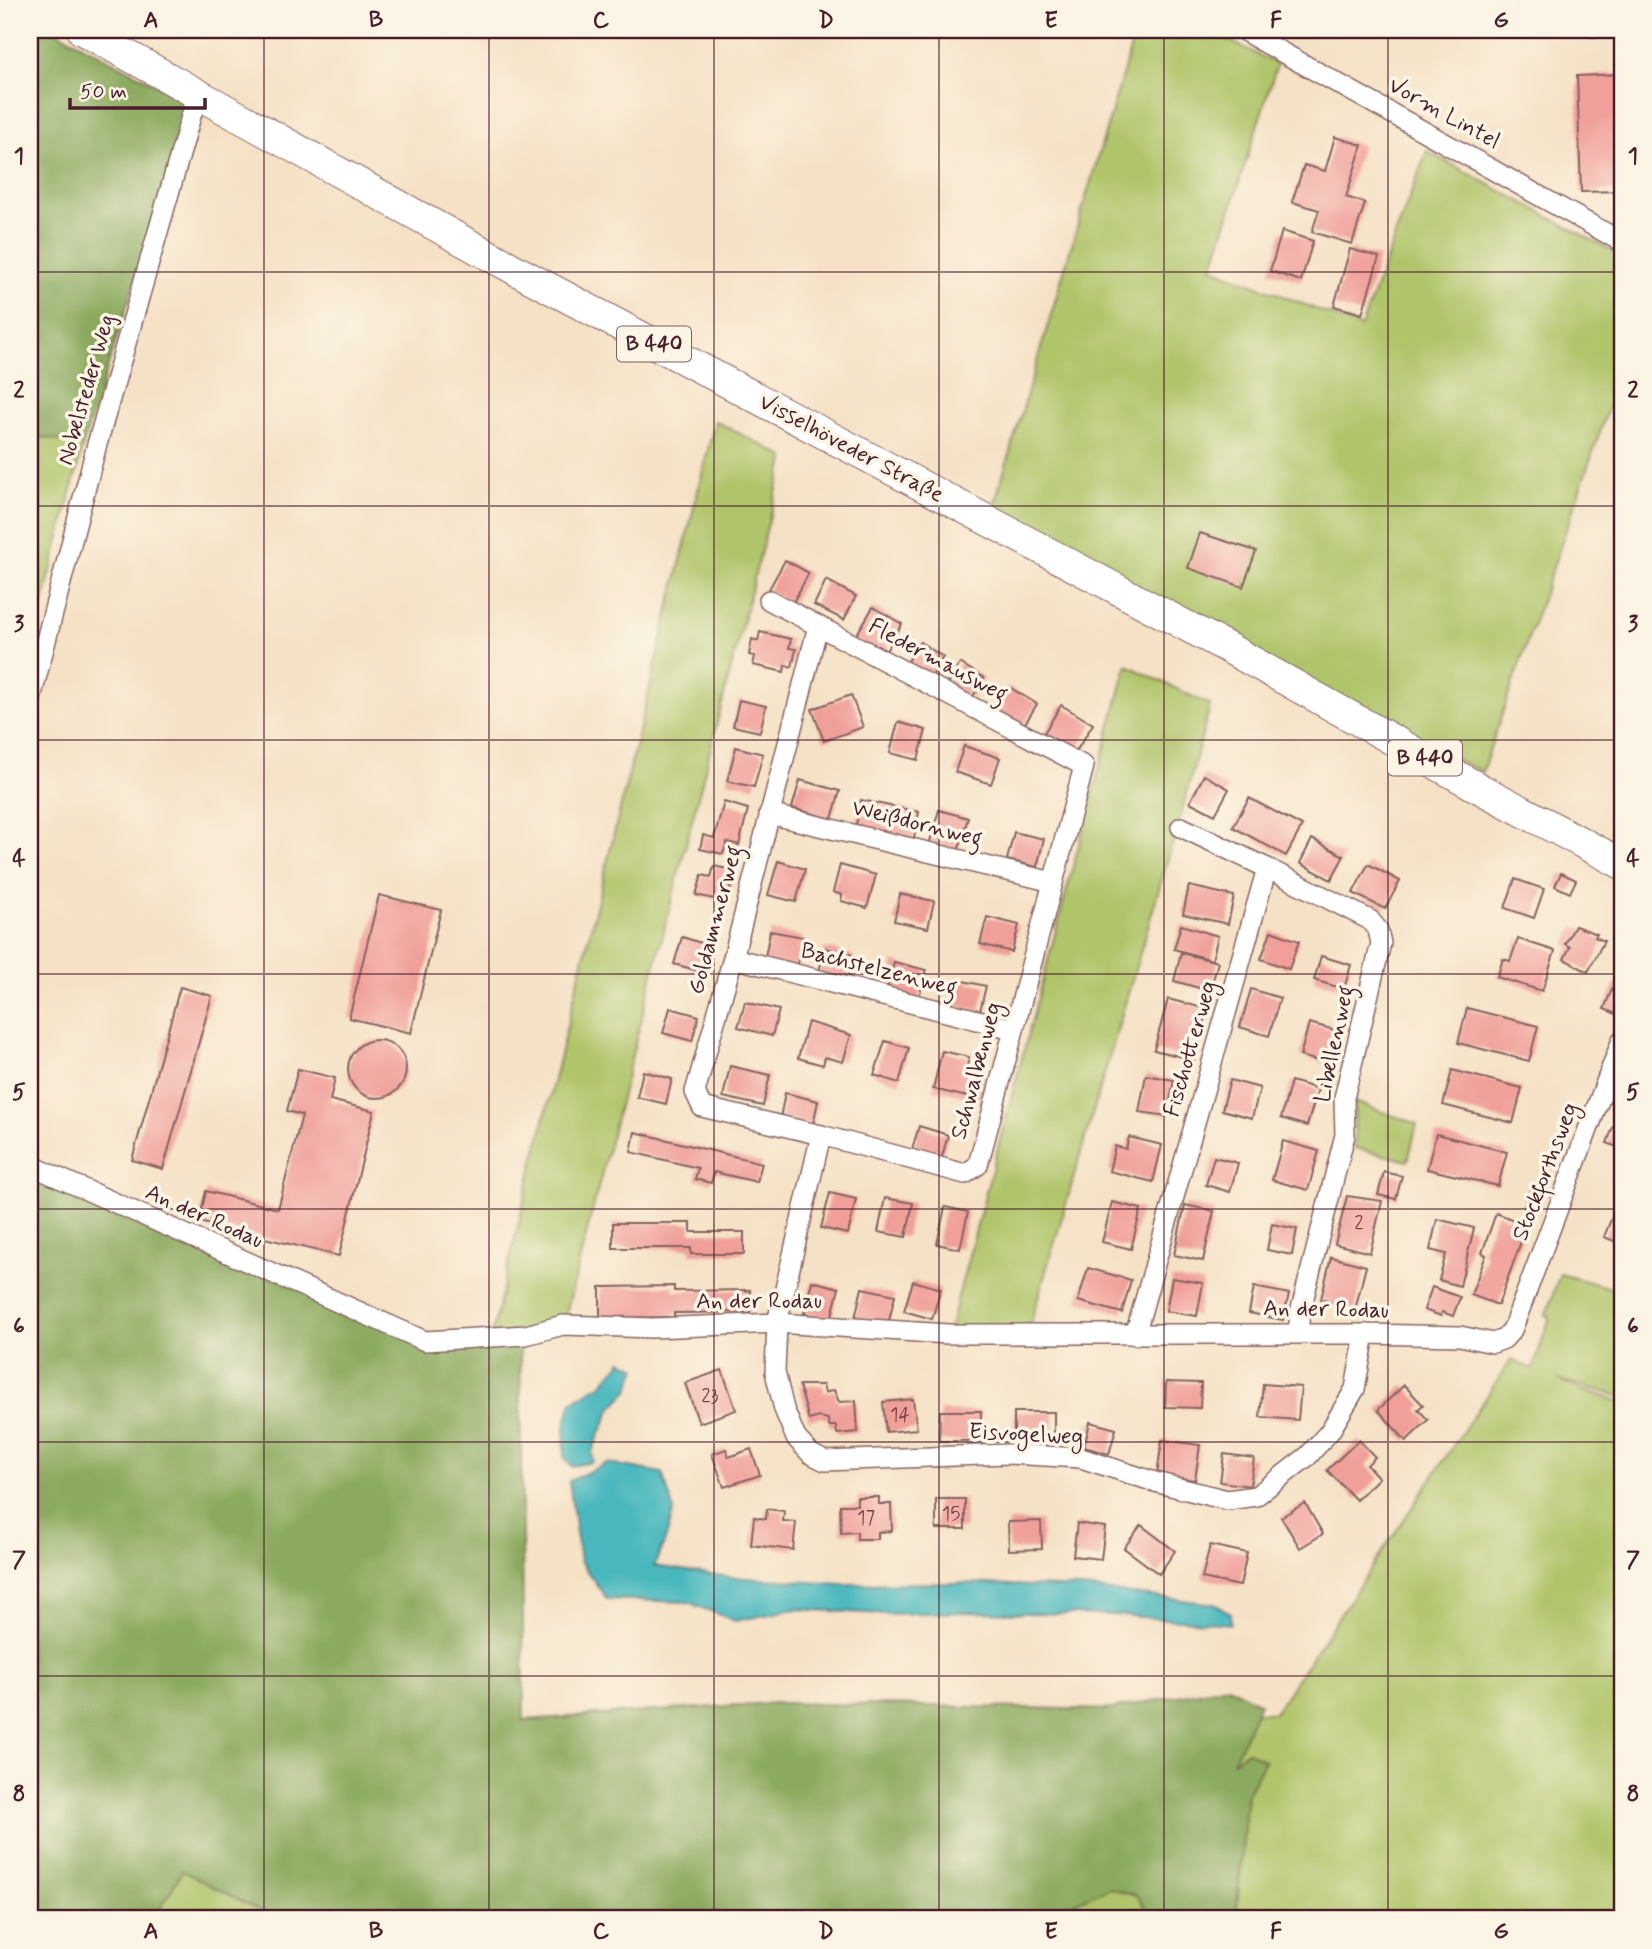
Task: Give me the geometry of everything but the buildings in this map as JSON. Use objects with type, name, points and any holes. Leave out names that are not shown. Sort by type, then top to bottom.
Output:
[{"type":"main road","name":"Visselhöveder Straße","points":[[82,30],[521,273],[1230,649],[1476,787],[1622,864]]},
{"type":"street","name":"Vorm Lintel","points":[[1242,30],[1622,242]]},
{"type":"street","name":"Nobelsteder Weg","points":[[30,702],[96,448],[198,92]]},
{"type":"street","name":"Fledermausweg","points":[[769,600],[1084,766]]},
{"type":"street","name":"Goldammerweg","points":[[818,626],[733,958],[695,1092],[702,1107],[821,1135]]},
{"type":"street","name":"Schwalbenweg","points":[[821,1135],[965,1174],[978,1165],[1084,766]]},
{"type":"street","name":"Weißdornweg","points":[[769,814],[1053,882]]},
{"type":"street","points":[[1181,827],[1267,868]]},
{"type":"street","name":"Libellenweg","points":[[1267,868],[1370,920],[1378,930],[1381,943],[1344,1098],[1345,1135],[1300,1313],[1298,1333]]},
{"type":"street","name":"Fischotterweg","points":[[1136,1335],[1267,868]]},
{"type":"street","name":"Bachstelzenweg","points":[[733,958],[1013,1029]]},
{"type":"street","name":"Stockforthsweg","points":[[1515,1321],[1622,1040]]},
{"type":"street","points":[[777,1323],[821,1135]]},
{"type":"street","name":"An der Rodau","points":[[30,1165],[425,1341],[526,1335],[563,1325],[653,1328],[777,1323],[948,1334],[1365,1334],[1460,1336],[1493,1343],[1507,1337],[1515,1321]]},
{"type":"street","name":"Eisvogelweg","points":[[777,1323],[775,1372],[784,1409],[796,1438],[811,1454],[825,1461],[1008,1454],[1081,1458],[1155,1482],[1227,1500],[1256,1496],[1308,1457],[1329,1431],[1355,1389],[1365,1334]]},
{"type":"green space","points":[[30,30],[54,30],[191,103],[83,445],[30,435]]},
{"type":"green space","points":[[1136,30],[1208,30],[1277,64],[1212,268],[1361,327],[1427,151],[1622,256],[1622,368],[1482,772],[1230,649],[989,522]]},
{"type":"green space","points":[[715,421],[785,457],[563,1325],[491,1337]]},
{"type":"green space","points":[[30,435],[83,445],[30,654]]},
{"type":"green space","points":[[1127,665],[1210,705],[1182,811],[1027,1335],[948,1334]]},
{"type":"green space","points":[[1354,1102],[1417,1124],[1408,1161],[1355,1148]]},
{"type":"green space","points":[[30,1171],[424,1343],[520,1338],[524,1721],[771,1703],[1106,1710],[1228,1686],[1260,1703],[1233,1762],[1247,1751],[1265,1761],[1247,1794],[1236,1919],[1153,1919],[1136,1895],[1109,1888],[1036,1919],[277,1919],[182,1871],[155,1919],[30,1919]]},
{"type":"green space","points":[[1560,1274],[1622,1291],[1622,1397],[1557,1379],[1622,1402],[1622,1919],[30,1919],[523,1720],[771,1703],[1274,1713],[1511,1360],[1533,1369],[1550,1317],[1546,1315]]},
{"type":"water","points":[[622,1361],[637,1368],[628,1391],[612,1407],[592,1451],[593,1462],[571,1466],[564,1458],[565,1426],[572,1402],[602,1384]]},
{"type":"water","points":[[607,1463],[662,1473],[674,1510],[654,1566],[730,1577],[841,1584],[964,1583],[1083,1588],[1214,1604],[1231,1613],[1231,1624],[1116,1615],[971,1612],[884,1614],[795,1609],[735,1621],[688,1602],[607,1599],[580,1561],[569,1481]]}]
